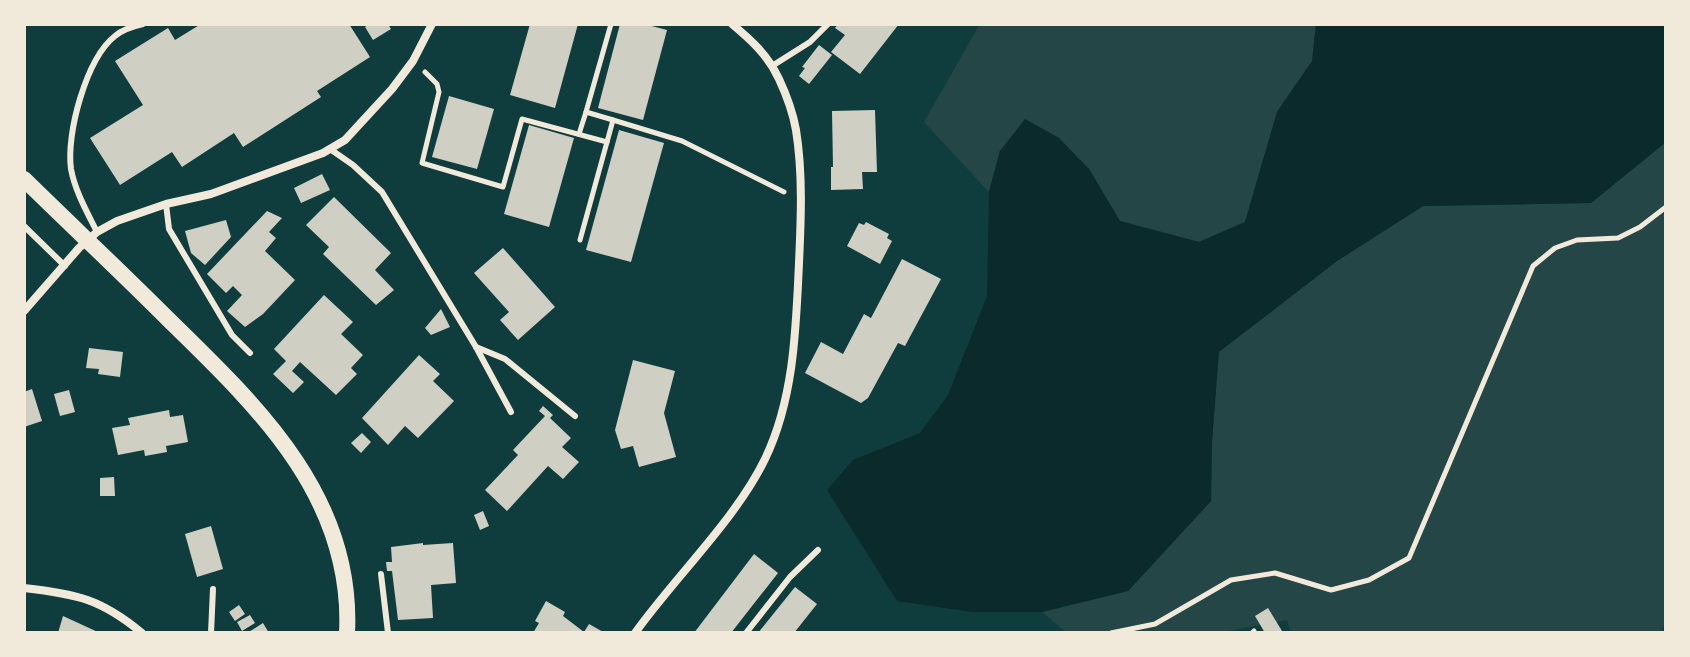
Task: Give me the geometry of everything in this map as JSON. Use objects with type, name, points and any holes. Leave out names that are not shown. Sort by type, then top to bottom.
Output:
[{"type":"main road","points":[[24,179],[250,401],[298,462],[328,523],[337,553],[345,590],[347,633]]},
{"type":"street","points":[[24,311],[79,248],[97,232],[117,221],[166,204],[211,194],[330,149],[345,140],[365,121],[413,61],[432,24]]},
{"type":"street","points":[[635,633],[743,496],[775,436],[788,384],[797,304],[800,197],[796,128],[787,98],[766,54],[732,24]]},
{"type":"street","points":[[24,588],[73,594],[93,600],[117,612],[142,633]]},
{"type":"lane","points":[[97,232],[74,182],[71,141],[88,77],[98,58],[114,36],[143,24]]},
{"type":"lane","points":[[772,66],[810,42],[828,24]]},
{"type":"lane","points":[[330,149],[382,192],[476,347],[511,412]]},
{"type":"lane","points":[[166,204],[169,229],[232,335],[250,353]]},
{"type":"lane","points":[[24,226],[65,266]]},
{"type":"lane","points":[[476,347],[505,359],[575,416]]},
{"type":"lane","points":[[746,633],[790,577],[818,550]]},
{"type":"lane","points":[[381,574],[388,633]]},
{"type":"lane","points":[[211,633],[213,589]]},
{"type":"path","points":[[579,134],[611,24]]},
{"type":"path","points":[[413,61],[437,84],[439,92],[422,163],[503,187],[522,119],[607,142]]},
{"type":"path","points":[[586,112],[682,141],[771,187],[800,197]]},
{"type":"path","points":[[580,240],[613,120]]},
{"type":"path","points":[[1111,633],[1155,624],[1231,580],[1275,573],[1331,590],[1369,580],[1409,558],[1533,266],[1555,248],[1577,240],[1618,238],[1640,227],[1666,207]]},
{"type":"shaded area","points":[[980,24],[1316,24],[1312,61],[1277,112],[1245,222],[1199,242],[1120,221],[1089,169],[1000,150],[989,192],[924,122]]},
{"type":"shaded area","points":[[1316,24],[1666,24],[1666,142],[1591,203],[1423,206],[1337,261],[1219,352],[1211,501],[1128,591],[1042,612],[972,612],[897,601],[827,490],[853,460],[920,433],[948,395],[987,296],[989,192],[1000,151],[1025,119],[1059,138],[1089,169],[1120,221],[1199,242],[1245,222],[1277,112],[1312,61]]},
{"type":"shaded area","points":[[1666,142],[1666,619],[1661,633],[1291,633],[1287,620],[1218,633],[1067,633],[1042,612],[1128,591],[1211,501],[1218,352],[1337,261],[1423,206],[1591,203]]},
{"type":"building","points":[[201,24],[349,24],[370,57],[317,91],[321,97],[243,147],[234,133],[182,167],[172,152],[120,185],[90,138],[143,105],[115,61],[168,28],[175,40]]},
{"type":"building","points":[[369,24],[388,24],[391,29],[373,40],[365,27]]},
{"type":"building","points":[[530,24],[578,24],[555,108],[510,95]]},
{"type":"building","points":[[620,24],[644,24],[667,30],[643,120],[598,108]]},
{"type":"building","points":[[838,24],[899,24],[860,74],[831,52],[845,35],[835,28]]},
{"type":"building","points":[[819,45],[832,55],[809,84],[799,76]]},
{"type":"building","points":[[449,96],[494,109],[477,169],[432,157]]},
{"type":"building","points":[[875,110],[877,172],[862,172],[863,189],[831,190],[832,111]]},
{"type":"building","points":[[529,125],[574,138],[549,227],[504,214]]},
{"type":"building","points":[[619,130],[664,143],[631,262],[586,250]]},
{"type":"building","points":[[322,174],[330,190],[301,203],[294,188]]},
{"type":"building","points":[[334,197],[391,253],[375,270],[394,290],[376,305],[323,254],[329,247],[306,225]]},
{"type":"building","points":[[267,211],[282,218],[269,232],[276,238],[265,251],[295,280],[263,314],[245,327],[227,311],[242,295],[233,286],[226,293],[207,274]]},
{"type":"building","points":[[226,220],[231,237],[205,265],[191,253],[185,231]]},
{"type":"building","points":[[866,222],[889,234],[887,238],[892,241],[880,264],[847,246],[859,223],[864,225]]},
{"type":"building","points":[[503,248],[555,307],[518,340],[500,320],[509,312],[474,273]]},
{"type":"building","points":[[902,259],[941,279],[905,346],[898,343],[868,398],[861,403],[805,373],[821,342],[843,354],[864,314],[871,318]]},
{"type":"building","points":[[324,295],[353,322],[341,334],[363,355],[351,368],[357,374],[336,395],[300,362],[292,371],[304,382],[293,393],[273,374],[286,361],[274,349]]},
{"type":"building","points":[[441,309],[450,327],[431,335],[425,328]]},
{"type":"building","points":[[89,348],[123,352],[120,377],[98,374],[99,369],[86,368]]},
{"type":"building","points":[[419,355],[440,374],[433,381],[454,401],[418,438],[405,426],[388,445],[362,418]]},
{"type":"building","points":[[633,360],[675,371],[664,413],[676,457],[639,467],[633,446],[621,449],[615,430]]},
{"type":"building","points":[[32,389],[42,421],[24,427],[24,392]]},
{"type":"building","points":[[69,390],[75,412],[60,416],[54,394]]},
{"type":"building","points":[[543,406],[553,415],[550,418],[571,438],[562,447],[579,462],[563,479],[548,466],[507,511],[485,490],[518,455],[513,450],[545,416],[539,411]]},
{"type":"building","points":[[169,410],[170,417],[183,415],[188,442],[166,446],[167,452],[145,456],[144,450],[118,455],[112,428],[130,425],[128,418]]},
{"type":"building","points":[[362,433],[371,442],[361,453],[351,443]]},
{"type":"building","points":[[114,477],[115,496],[100,496],[100,478]]},
{"type":"building","points":[[483,511],[489,526],[480,530],[474,515]]},
{"type":"building","points":[[211,526],[223,569],[197,577],[185,534]]},
{"type":"building","points":[[453,543],[456,583],[431,585],[433,618],[398,620],[392,571],[387,571],[386,562],[392,562],[391,547]]},
{"type":"building","points":[[754,554],[778,573],[731,633],[694,633]]},
{"type":"building","points":[[795,587],[817,604],[794,633],[758,633]]},
{"type":"building","points":[[546,601],[565,612],[563,616],[584,632],[589,624],[605,633],[533,633],[539,623],[535,621]]},
{"type":"building","points":[[239,605],[245,614],[235,621],[229,612]]},
{"type":"building","points":[[1268,608],[1281,633],[1265,633],[1255,616]]},
{"type":"building","points":[[250,615],[255,623],[242,631],[237,622]]},
{"type":"building","points":[[63,616],[100,633],[58,633]]},
{"type":"building","points":[[263,623],[269,633],[247,633]]}]
